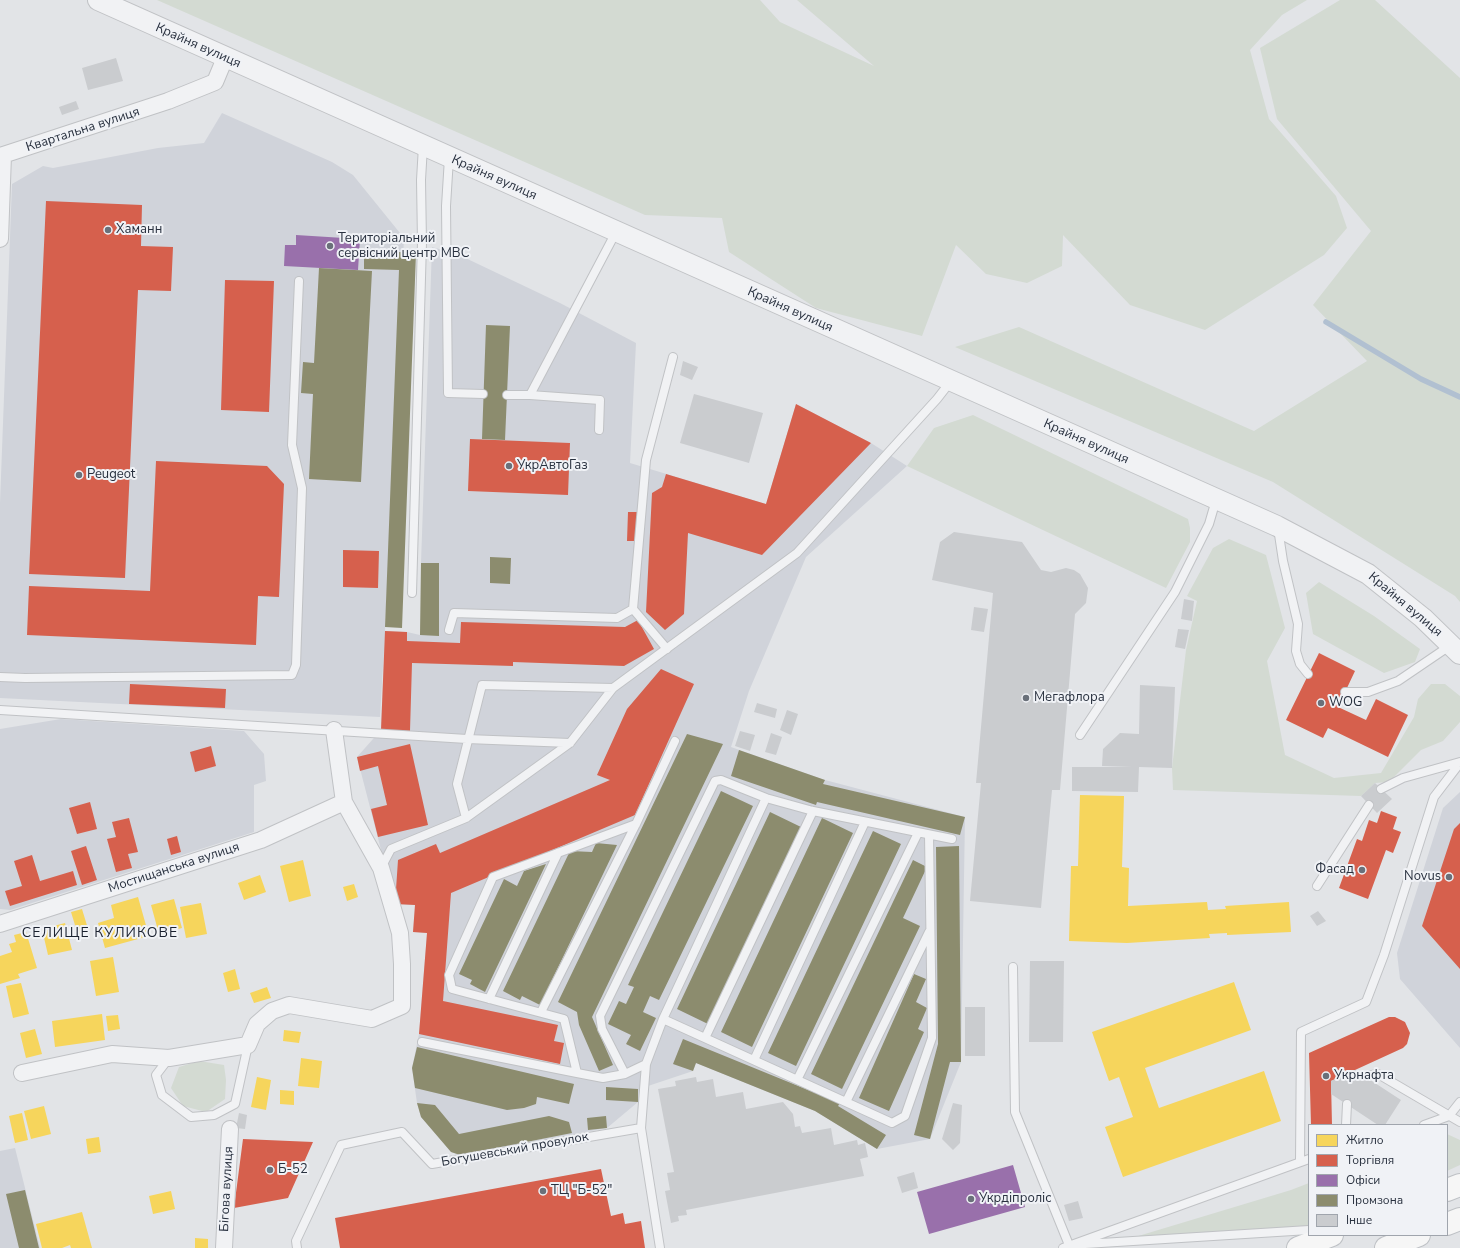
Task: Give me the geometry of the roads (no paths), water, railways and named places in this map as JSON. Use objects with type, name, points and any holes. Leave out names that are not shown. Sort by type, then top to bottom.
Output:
[{"type":"main road","points":[[1448,1190],[1460,1185]]},
{"type":"main road","points":[[1448,1224],[1460,1219]]},
{"type":"main road","points":[[1298,1248],[1329,1236]]},
{"type":"main road","points":[[1386,1248],[1417,1236]]},
{"type":"street","name":"Крайня вулиця","points":[[98,0],[951,382],[1277,526],[1368,574],[1423,618],[1456,650]]},
{"type":"street","name":"Квартальна вулиця","points":[[0,239],[2,156],[168,101],[215,82],[225,58]]},
{"type":"street","points":[[22,1073],[112,1054],[169,1058],[248,1045],[257,1024],[272,1011],[289,1005],[372,1019],[402,1006],[400,933],[381,868],[344,802],[334,730]]},
{"type":"street","name":"Мостищанська вулиця","points":[[0,924],[261,840],[344,802]]},
{"type":"street","name":"Бігова вулиця","points":[[224,1248],[230,1129]]},
{"type":"lane","points":[[412,593],[422,243],[421,180],[424,146]]},
{"type":"lane","points":[[449,158],[446,206],[448,393],[483,394]]},
{"type":"lane","points":[[530,396],[616,232]]},
{"type":"lane","points":[[0,677],[49,678],[292,674],[296,665],[302,488],[292,445],[299,281]]},
{"type":"lane","points":[[667,649],[633,610],[646,460],[673,357]]},
{"type":"lane","points":[[381,868],[391,849],[466,818],[570,743],[613,688],[797,553],[951,382]]},
{"type":"lane","points":[[507,395],[600,400],[599,430]]},
{"type":"lane","points":[[1080,735],[1175,592],[1209,524],[1216,500]]},
{"type":"lane","points":[[1277,526],[1283,561],[1298,624],[1296,651],[1300,664],[1308,674]]},
{"type":"lane","points":[[449,630],[454,613],[617,618],[633,610]]},
{"type":"lane","points":[[1345,692],[1368,692],[1398,681],[1456,650]]},
{"type":"lane","points":[[466,818],[457,784],[482,685],[613,688]]},
{"type":"lane","points":[[0,710],[468,739],[570,743]]},
{"type":"lane","points":[[541,1012],[636,824],[675,741]]},
{"type":"lane","points":[[1381,789],[1404,778],[1460,762]]},
{"type":"lane","points":[[1300,1161],[1301,1032],[1366,1002],[1384,955],[1434,797],[1460,762]]},
{"type":"lane","points":[[625,1074],[602,1029],[600,1016],[715,781],[720,780],[766,798],[814,811],[952,839]]},
{"type":"lane","points":[[660,1248],[641,1128],[646,1064],[663,1019],[766,798]]},
{"type":"lane","points":[[1316,886],[1369,805]]},
{"type":"lane","points":[[705,1038],[814,811]]},
{"type":"lane","points":[[754,1060],[865,822]]},
{"type":"lane","points":[[577,1073],[564,1019],[452,989],[449,975],[493,878],[636,824]]},
{"type":"lane","points":[[797,1080],[918,833]]},
{"type":"lane","points":[[663,1019],[892,1123],[905,1116],[932,1038],[929,835]]},
{"type":"lane","points":[[489,999],[558,854]]},
{"type":"lane","points":[[846,1102],[931,929]]},
{"type":"lane","points":[[1013,967],[1015,1112],[1066,1247]]},
{"type":"lane","points":[[422,1042],[602,1078],[625,1074],[646,1064]]},
{"type":"lane","points":[[169,1058],[156,1076],[162,1095],[191,1117],[214,1115],[235,1104],[248,1045]]},
{"type":"lane","points":[[1366,1076],[1378,1074],[1460,1122]]},
{"type":"lane","points":[[1427,1124],[1449,1116],[1460,1102]]},
{"type":"lane","points":[[1346,1124],[1347,1104]]},
{"type":"lane","name":"Богушевський провулок","points":[[297,1245],[341,1145],[402,1132],[432,1164],[641,1128]]},
{"type":"lane","points":[[1066,1247],[1308,1159]]},
{"type":"lane","points":[[1066,1247],[1308,1230]]},
{"type":"waterway","points":[[1326,322],[1421,379],[1460,397]]},
{"type":"place","name":"Хаманн","points":[[108,230]]},
{"type":"place","name":"Територіальний сервісний центр МВС","points":[[330,246]]},
{"type":"place","name":"УкрАвтоГаз","points":[[509,466]]},
{"type":"place","name":"Peugeot","points":[[79,475]]},
{"type":"place","name":"Мегафлора","points":[[1026,698]]},
{"type":"place","name":"WOG","points":[[1321,703]]},
{"type":"place","name":"Фасад","points":[[1362,870]]},
{"type":"place","name":"Novus","points":[[1449,877]]},
{"type":"place","name":"Укрнафта","points":[[1326,1076]]},
{"type":"place","name":"Б-52","points":[[270,1170]]},
{"type":"place","name":"ТЦ \"Б-52\"","points":[[543,1191]]},
{"type":"place","name":"Укрдіпроліс","points":[[971,1199]]},
{"type":"district","name":"СЕЛИЩЕ КУЛИКОВЕ","points":[[100,934]]}]
